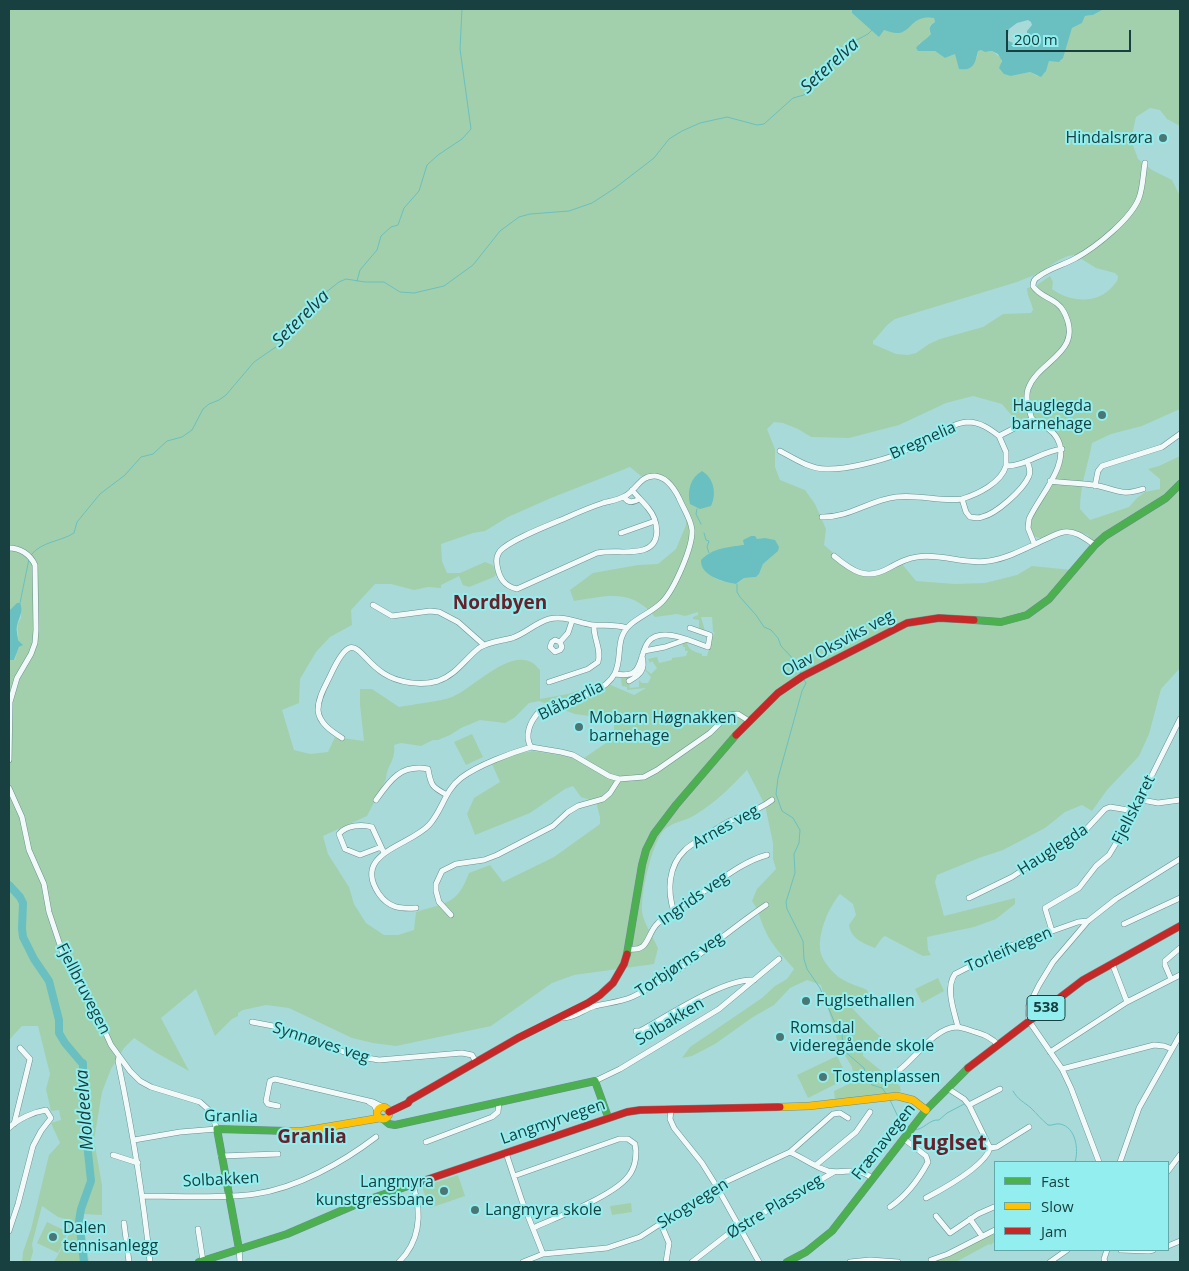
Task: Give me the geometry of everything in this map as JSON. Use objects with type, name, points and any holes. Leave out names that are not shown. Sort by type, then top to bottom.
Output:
[{"type":"street","points":[[1034,543],[1028,528],[1029,519],[1060,464],[1062,448],[1057,437],[1050,430],[1032,419],[1027,398],[1028,389],[1032,382],[1062,351],[1068,340],[1069,330],[1064,310],[1058,303],[1036,291],[1033,286],[1034,281],[1045,273],[1075,259],[1101,242],[1128,215],[1140,197],[1145,163]]},
{"type":"street","points":[[822,517],[835,517],[865,505],[896,497],[962,499],[975,495],[996,480],[1006,466],[1006,452],[999,436],[1032,419]]},
{"type":"street","name":"Bregnelia","points":[[780,451],[811,466],[839,469],[898,454],[956,424],[974,423],[984,426],[999,436]]},
{"type":"street","points":[[1095,486],[1098,471],[1102,466],[1162,447],[1180,434]]},
{"type":"street","points":[[1006,466],[1013,466],[1048,451],[1062,448]]},
{"type":"street","points":[[962,499],[966,512],[970,516],[982,518],[991,513],[1004,505],[1030,475],[1027,461]]},
{"type":"street","points":[[342,738],[323,723],[318,708],[321,695],[335,664],[344,651],[353,648],[361,651],[381,672],[391,678],[407,682],[430,682],[445,678],[454,673],[484,645],[521,634],[548,619],[559,618],[594,625],[615,624],[627,628],[660,604],[672,590],[689,549],[692,530],[677,494],[666,480],[655,476],[642,480],[624,497],[556,522],[505,548],[500,552],[496,562],[500,577],[505,584],[517,589],[545,578],[596,553],[642,550],[654,544],[657,538],[655,521],[648,508],[632,490]]},
{"type":"street","points":[[1050,481],[1095,486],[1119,493],[1132,493],[1143,489]]},
{"type":"street","name":"Olav Oksviks veg","points":[[559,1018],[595,999],[610,987],[622,969],[630,949],[640,871],[643,857],[650,841],[664,819],[749,722],[778,693],[789,684],[907,623],[939,618],[1001,622],[1026,615],[1048,599],[1105,536],[1158,504],[1180,484]]},
{"type":"street","points":[[624,497],[632,502],[639,499]]},
{"type":"street","points":[[621,533],[655,521]]},
{"type":"street","points":[[834,556],[851,570],[861,574],[872,574],[885,571],[902,561],[916,557],[928,556],[972,562],[988,561],[1015,553],[1034,543],[1064,532],[1083,536],[1095,545]]},
{"type":"street","points":[[9,548],[16,548],[25,553],[32,558],[35,565],[36,630],[32,654],[17,678],[13,690],[10,708],[9,760]]},
{"type":"street","points":[[373,605],[388,614],[397,616],[430,611],[439,612],[458,622],[484,645]]},
{"type":"street","points":[[560,642],[568,633],[572,621]]},
{"type":"street","points":[[548,682],[588,669],[598,662],[599,653],[594,625]]},
{"type":"street","name":"Blåbærlia","points":[[627,628],[622,639],[619,664],[612,680],[602,688],[538,713],[533,718],[528,730],[528,740],[531,748],[572,755],[609,776],[619,779],[644,777],[710,733],[728,715],[738,714],[749,722]]},
{"type":"street","points":[[615,674],[628,675],[634,673],[638,669],[650,640],[657,636],[672,635],[708,648],[710,635],[690,628]]},
{"type":"street","points":[[643,653],[685,640]]},
{"type":"street","points":[[629,681],[637,677],[642,671],[643,653]]},
{"type":"street","name":"Fjellskaret","points":[[1052,931],[1044,910],[1046,906],[1066,897],[1084,882],[1096,866],[1114,849],[1142,800],[1180,719]]},
{"type":"street","points":[[416,908],[402,909],[393,907],[380,895],[373,880],[372,872],[378,858],[427,828],[456,783],[468,774],[505,756],[531,748]]},
{"type":"street","points":[[376,800],[394,776],[401,772],[421,768],[428,769],[431,784],[435,789],[447,795]]},
{"type":"street","points":[[451,915],[439,902],[436,891],[436,884],[442,871],[456,864],[484,860],[497,855],[553,826],[568,812],[578,806],[603,798],[610,793],[619,779]]},
{"type":"street","name":"Fjellbruvegen","points":[[9,788],[22,817],[33,862],[44,884],[49,912],[64,957],[119,1057],[118,1061],[143,1196],[150,1262]]},
{"type":"street","name":"Arnes veg","points":[[674,912],[670,897],[670,884],[675,866],[681,855],[689,847],[726,823],[760,809],[772,800]]},
{"type":"street","points":[[1142,800],[1158,803],[1180,800]]},
{"type":"street","name":"Hauglegda","points":[[969,898],[1012,877],[1080,835],[1105,809],[1110,807],[1134,811]]},
{"type":"street","points":[[381,847],[360,855],[345,850],[339,834],[342,830],[351,827],[366,825],[372,827],[384,853]]},
{"type":"street","name":"Ingrids veg","points":[[630,949],[642,948],[655,927],[674,912],[754,860],[767,855]]},
{"type":"street","points":[[1099,1161],[1072,1088],[1062,1069],[1029,1021],[1028,1007],[1054,962],[1088,922],[1116,899],[1180,860]]},
{"type":"street","points":[[1124,924],[1180,898]]},
{"type":"street","name":"Torbjørns veg","points":[[559,1018],[568,1019],[584,1010],[621,1001],[639,993],[662,980],[766,905]]},
{"type":"street","name":"Torleifvegen","points":[[958,1027],[950,989],[954,974],[1010,946],[1078,922],[1088,922]]},
{"type":"street","name":"Frænavegen","points":[[787,1262],[806,1252],[832,1231],[926,1110],[947,1088],[1071,988],[1180,926]]},
{"type":"street","points":[[1171,979],[1165,961],[1180,948]]},
{"type":"street","name":"Solbakken","points":[[383,1112],[394,1120],[404,1122],[595,1080],[620,1069],[703,1019],[779,959]]},
{"type":"street","points":[[1112,963],[1127,1002]]},
{"type":"street","points":[[1050,1052],[1127,1002],[1180,975]]},
{"type":"street","name":"Solbakken","points":[[636,1031],[640,1031],[711,992],[747,979],[754,980]]},
{"type":"street","name":"Granlia","points":[[134,1140],[180,1132],[217,1129],[303,1131],[357,1121],[408,1104],[410,1100],[518,1038],[559,1018]]},
{"type":"street","name":"Synnøves veg","points":[[252,1022],[280,1029],[355,1056],[379,1060],[462,1053],[472,1055],[476,1062]]},
{"type":"street","points":[[898,1071],[929,1042],[950,1028],[958,1027],[992,1038],[998,1045]]},
{"type":"street","points":[[1120,1161],[1139,1108],[1180,1035]]},
{"type":"street","points":[[1062,1069],[1154,1046],[1164,1046],[1172,1049]]},
{"type":"street","points":[[14,1124],[30,1058],[20,1048]]},
{"type":"street","points":[[119,1057],[135,1076],[151,1087],[200,1102],[210,1111],[217,1129],[240,1262]]},
{"type":"street","points":[[278,1106],[268,1104],[266,1101],[270,1081],[275,1079],[378,1103],[383,1112]]},
{"type":"street","points":[[595,1080],[608,1117]]},
{"type":"street","points":[[926,1198],[941,1190],[985,1159],[990,1148],[970,1105],[947,1088]]},
{"type":"street","points":[[970,1105],[1000,1089]]},
{"type":"street","name":"Langmyrvegen","points":[[198,1229],[201,1262],[294,1230],[354,1205],[608,1117],[633,1111],[808,1106],[896,1096],[907,1097],[926,1110]]},
{"type":"street","points":[[426,1142],[492,1117],[498,1112],[499,1102]]},
{"type":"street","points":[[9,1128],[46,1110],[51,1118],[41,1130],[33,1146],[9,1231]]},
{"type":"street","points":[[671,1110],[670,1119],[674,1128],[702,1163],[717,1186],[759,1262]]},
{"type":"street","points":[[816,1165],[856,1132],[870,1112]]},
{"type":"street","name":"Skogvegen","points":[[523,1262],[543,1254],[606,1248],[640,1237],[717,1186],[790,1152],[833,1114],[840,1113],[848,1118]]},
{"type":"street","points":[[990,1148],[997,1147],[1029,1127]]},
{"type":"street","name":"Solbakken","points":[[143,1196],[260,1193],[310,1177],[335,1165],[376,1137]]},
{"type":"street","points":[[514,1176],[619,1139],[627,1138],[635,1144],[636,1152],[633,1169],[624,1181],[594,1199],[533,1228]]},
{"type":"street","points":[[890,1207],[899,1201],[921,1174],[928,1162],[926,1156],[904,1139]]},
{"type":"street","points":[[790,1152],[827,1171],[852,1170],[864,1173],[873,1179]]},
{"type":"street","points":[[506,1153],[543,1254]]},
{"type":"street","points":[[112,1154],[138,1163]]},
{"type":"street","points":[[221,1156],[278,1154]]},
{"type":"street","points":[[1169,1170],[1180,1155]]},
{"type":"street","name":"Østre Plassveg","points":[[692,1262],[740,1226],[834,1172]]},
{"type":"street","points":[[399,1262],[411,1248],[418,1226],[419,1210],[413,1185]]},
{"type":"street","points":[[936,1216],[950,1233],[978,1214],[994,1206]]},
{"type":"street","points":[[970,1219],[982,1236]]},
{"type":"street","points":[[124,1223],[129,1262]]},
{"type":"street","points":[[660,1224],[669,1243],[666,1262]]},
{"type":"street","points":[[931,1260],[948,1254],[994,1230]]},
{"type":"street","points":[[1050,1262],[1065,1251]]},
{"type":"street","points":[[850,1262],[870,1260],[898,1262]]},
{"type":"green space","points":[[9,9],[852,9],[852,13],[881,32],[884,30],[901,31],[919,19],[926,17],[934,18],[935,22],[930,25],[929,31],[931,34],[926,40],[919,43],[918,51],[935,51],[945,58],[955,54],[977,58],[978,51],[992,51],[1001,58],[1001,65],[1011,76],[1030,72],[1037,76],[1044,74],[1049,61],[1061,61],[1072,28],[1082,23],[1085,16],[1093,15],[1104,9],[1180,9],[1180,126],[1167,119],[1160,110],[1150,108],[1136,117],[1131,140],[1138,159],[1152,170],[1172,180],[1180,196],[1180,409],[1142,426],[1111,434],[1092,443],[1083,483],[1080,509],[1090,520],[1129,507],[1145,492],[1160,489],[1160,479],[1148,469],[1180,456],[1180,668],[1161,689],[1149,734],[1139,756],[1107,790],[1092,811],[1082,805],[1065,812],[1045,828],[1003,850],[937,875],[935,882],[944,916],[1015,898],[1015,904],[996,919],[974,927],[927,937],[928,950],[931,955],[923,956],[885,936],[875,948],[858,940],[852,934],[849,925],[856,915],[853,904],[840,894],[836,899],[821,934],[820,948],[822,957],[838,977],[867,990],[873,1004],[852,1008],[872,1029],[896,1047],[884,1041],[863,1049],[863,1056],[900,1086],[901,1091],[880,1099],[835,1101],[834,1091],[855,1081],[852,1067],[839,1046],[821,985],[807,980],[790,988],[774,1005],[753,1017],[715,1044],[692,1056],[682,1058],[690,1047],[762,998],[775,986],[787,979],[794,969],[771,941],[752,901],[757,889],[776,869],[765,805],[747,770],[729,789],[709,805],[691,817],[667,827],[655,845],[645,880],[642,902],[644,919],[658,948],[654,964],[574,975],[552,983],[491,1026],[396,1046],[352,1038],[289,1008],[266,1005],[243,1010],[238,1013],[238,1016],[232,1019],[215,1036],[196,989],[161,1018],[189,1071],[134,1038],[124,1048],[111,1069],[102,1092],[94,1140],[102,1185],[102,1215],[83,1214],[82,1216],[89,1262],[54,1262],[71,1231],[65,1219],[58,1217],[42,1206],[32,1244],[33,1252],[30,1262],[22,1262],[49,1155],[60,1143],[51,1123],[61,1120],[59,1110],[51,1111],[46,1089],[50,1074],[38,1026],[22,1026],[9,1040],[9,660],[15,660],[18,649],[22,644],[18,640],[18,627],[21,610],[9,611]],"holes":[[[1075,255],[1096,268],[1115,273],[1118,276],[1113,286],[1107,292],[1091,299],[1075,299],[1059,293],[1052,289],[1053,282],[1050,276],[1034,287],[1027,288],[1033,310],[1031,313],[1003,314],[983,327],[940,339],[916,353],[908,355],[896,354],[873,344],[873,341],[895,319],[1017,282],[1037,274],[1068,256]],[[973,396],[1002,404],[1018,423],[1033,421],[1054,432],[1061,458],[1033,516],[1031,530],[1037,538],[1047,537],[1058,530],[1064,529],[1088,535],[1094,545],[1072,570],[1032,566],[1017,575],[985,583],[955,584],[916,581],[902,564],[880,574],[868,575],[857,572],[824,545],[826,529],[815,504],[805,490],[780,480],[775,467],[775,449],[767,429],[774,422],[783,423],[798,429],[811,437],[849,438],[899,425],[946,403]],[[630,467],[641,476],[652,475],[664,481],[678,495],[686,516],[686,525],[676,549],[658,564],[638,565],[593,573],[570,590],[574,601],[618,596],[637,602],[655,617],[677,614],[685,616],[698,612],[698,615],[693,617],[693,619],[699,620],[699,629],[705,631],[701,617],[712,617],[713,632],[715,633],[707,656],[702,656],[702,654],[690,649],[687,642],[682,642],[685,651],[688,651],[686,656],[672,658],[672,660],[659,663],[657,657],[648,659],[657,668],[651,674],[645,669],[645,665],[644,669],[651,677],[648,683],[642,683],[639,680],[639,687],[630,688],[628,681],[641,670],[621,678],[622,686],[627,687],[627,690],[646,688],[634,695],[604,682],[568,694],[540,699],[540,670],[532,663],[522,660],[501,665],[452,697],[433,702],[399,707],[372,689],[360,689],[364,741],[335,737],[328,752],[310,754],[294,750],[282,710],[299,703],[300,679],[316,652],[330,637],[352,625],[351,610],[375,584],[391,584],[414,590],[428,587],[441,588],[441,585],[459,576],[463,585],[469,587],[494,577],[496,574],[493,565],[485,562],[460,573],[447,573],[442,561],[441,544],[485,531],[508,517],[551,498]],[[709,553],[772,556],[763,564],[756,577],[744,578],[737,584],[714,578],[704,557]],[[539,701],[575,714],[610,721],[614,725],[614,734],[606,743],[584,758],[576,759],[533,751],[516,754],[492,764],[500,782],[474,798],[467,814],[475,835],[530,813],[565,789],[573,786],[581,797],[596,802],[600,824],[554,857],[503,882],[490,865],[469,873],[460,891],[450,901],[416,912],[414,930],[398,935],[384,935],[366,923],[354,904],[349,887],[328,854],[323,836],[367,816],[386,779],[394,755],[394,745],[401,743],[421,746],[450,735],[480,720],[505,723],[514,718],[529,703]]]},
{"type":"green space","points":[[472,734],[483,757],[466,765],[454,742]]},
{"type":"green space","points":[[938,978],[944,991],[922,1003],[915,989]]},
{"type":"green space","name":"Tostenplassen","points":[[837,1056],[848,1078],[808,1098],[797,1075]]},
{"type":"green space","name":"Langmyra kunstgressbane","points":[[458,1175],[465,1196],[430,1208],[422,1187]]},
{"type":"green space","points":[[631,1203],[632,1212],[612,1215],[610,1206]]},
{"type":"green space","name":"Dalen tennisanlegg","points":[[47,1222],[68,1232],[58,1253],[37,1243]]},
{"type":"green space","points":[[994,1234],[994,1242],[991,1245],[989,1244],[956,1262],[913,1262],[930,1261]]},
{"type":"water","points":[[852,9],[1104,9],[1093,15],[1085,16],[1082,23],[1072,28],[1063,58],[1059,62],[1049,61],[1046,71],[1041,77],[1030,72],[1011,76],[1004,74],[999,68],[1002,61],[998,54],[992,51],[978,51],[971,67],[959,69],[955,54],[945,58],[935,51],[918,51],[916,48],[931,34],[930,28],[935,22],[934,18],[926,17],[916,21],[902,32],[895,33],[884,30],[879,37],[852,13]],"holes":[[[1028,20],[1032,25],[1027,31],[1027,38],[1013,43],[1007,40],[1009,29],[1017,23]]]},
{"type":"water","points":[[702,471],[712,482],[714,496],[711,506],[700,509],[690,504],[689,494],[692,481]]},
{"type":"water","points":[[755,536],[757,539],[775,540],[779,547],[778,551],[763,564],[756,577],[744,578],[736,584],[725,582],[704,570],[701,560],[705,556],[721,549],[744,545],[743,540]]},
{"type":"water","points":[[17,603],[20,603],[21,610],[17,634],[18,640],[23,645],[19,647],[14,660],[9,660],[9,611]]},
{"type":"waterway","points":[[357,281],[360,270],[377,250],[381,236],[391,227],[398,225],[404,208],[419,191],[427,165],[462,139],[471,129],[460,49],[462,9]]},
{"type":"waterway","name":"Seterelva","points":[[31,555],[40,547],[74,533],[77,522],[100,494],[125,475],[141,457],[153,454],[167,441],[182,437],[192,430],[203,409],[226,395],[254,362],[283,342],[286,334],[311,304],[339,282],[346,279],[384,282],[400,292],[414,293],[444,286],[473,265],[500,231],[519,217],[530,214],[569,211],[592,203],[654,158],[669,139],[682,131],[700,123],[727,117],[757,125],[764,124],[793,98],[804,95],[829,70],[839,54],[851,43],[872,30]]},
{"type":"waterway","points":[[697,509],[696,514],[701,524]]},
{"type":"waterway","points":[[704,533],[706,540],[709,541],[707,547],[709,553]]},
{"type":"waterway","name":"Seterelva","points":[[20,603],[29,559]]},
{"type":"waterway","points":[[737,584],[737,592],[740,597],[764,627],[771,630],[778,638],[781,646],[796,662],[801,674]]},
{"type":"waterway","points":[[804,680],[806,683],[802,691],[778,778],[776,794],[782,811],[793,818],[800,830],[799,843],[794,854],[795,873],[786,902],[787,909],[803,941],[804,959],[807,969],[820,988],[834,1021],[842,1032],[843,1050],[864,1068],[866,1077],[872,1085],[882,1088],[887,1095]]},
{"type":"waterway","name":"Moldeelva","points":[[9,885],[23,903],[23,937],[34,959],[49,981],[59,1020],[59,1033],[65,1043],[83,1063],[83,1104],[91,1181],[81,1209],[79,1221],[84,1262]]},
{"type":"waterway","points":[[1013,1091],[1019,1099],[1048,1125],[1060,1124],[1070,1130],[1076,1145],[1075,1161]]},
{"type":"waterway","points":[[890,1100],[901,1123],[908,1127]]},
{"type":"waterway","points":[[914,1130],[918,1130],[932,1121],[939,1120],[947,1113],[966,1103]]},
{"type":"traffic: fast","points":[[974,620],[1001,622],[1027,615],[1049,599],[1105,536],[1166,498],[1180,484]]},
{"type":"traffic: fast","points":[[627,954],[646,850],[654,834],[676,805],[736,735]]},
{"type":"traffic: fast","points":[[787,1262],[806,1252],[832,1231],[926,1110],[968,1068]]},
{"type":"traffic: fast","points":[[382,1118],[389,1124],[395,1125],[595,1081],[608,1117]]},
{"type":"traffic: fast","points":[[239,1249],[217,1129],[288,1131]]},
{"type":"traffic: fast","points":[[199,1262],[287,1234],[364,1201],[411,1185]]},
{"type":"traffic: slow","points":[[780,1107],[809,1106],[897,1096],[913,1100],[926,1110]]},
{"type":"traffic: slow","points":[[383,1107],[389,1113],[383,1119],[377,1113],[383,1107]]},
{"type":"traffic: slow","points":[[288,1131],[303,1131],[380,1118]]},
{"type":"traffic: jam","points":[[736,735],[778,693],[803,676],[907,623],[939,618],[974,620]]},
{"type":"traffic: jam","points":[[968,1068],[1083,980],[1180,926]]},
{"type":"traffic: jam","points":[[389,1112],[408,1103],[410,1100],[518,1038],[588,1003],[613,983],[624,964],[627,954]]},
{"type":"traffic: jam","points":[[411,1185],[627,1112],[640,1110],[780,1107]]},
{"type":"place","name":"Hindalsrøra","points":[[1163,138]]},
{"type":"place","name":"Hauglegda barnehage","points":[[1102,415]]},
{"type":"place","name":"Mobarn Høgnakken barnehage","points":[[579,727]]},
{"type":"place","name":"Fuglsethallen","points":[[806,1001]]},
{"type":"place","name":"Romsdal videregående skole","points":[[780,1037]]},
{"type":"place","name":"Tostenplassen","points":[[823,1077]]},
{"type":"place","name":"Langmyra kunstgressbane","points":[[444,1191]]},
{"type":"place","name":"Langmyra skole","points":[[475,1210]]},
{"type":"place","name":"Dalen tennisanlegg","points":[[53,1237]]},
{"type":"district","name":"Nordbyen","points":[[500,604]]},
{"type":"district","name":"Granlia","points":[[312,1138]]},
{"type":"district","name":"Fuglset","points":[[949,1144]]}]
